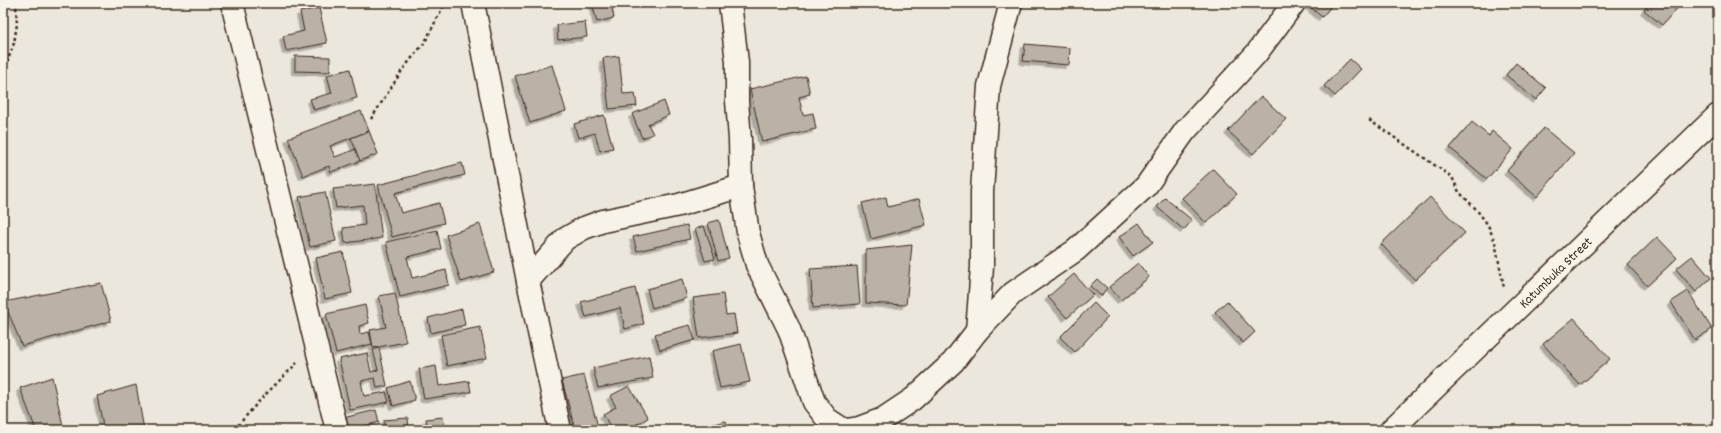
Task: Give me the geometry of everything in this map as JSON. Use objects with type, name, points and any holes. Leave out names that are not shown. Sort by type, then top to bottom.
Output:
[{"type":"street","points":[[232,3],[274,167],[337,430]]},
{"type":"street","points":[[473,3],[528,281],[560,430]]},
{"type":"street","points":[[730,3],[737,62],[737,101],[741,186],[748,233],[757,265],[789,329],[814,402],[827,419],[845,430],[859,428],[883,419],[913,399],[954,362],[977,331],[1013,292],[1076,250],[1146,186],[1185,131],[1256,54],[1294,3]]},
{"type":"street","points":[[977,331],[982,267],[982,192],[989,86],[1011,3]]},
{"type":"street","name":"Katumbuka Street","points":[[1391,430],[1718,115]]},
{"type":"street","points":[[528,281],[565,239],[584,228],[603,221],[679,205],[741,186]]},
{"type":"path","points":[[3,74],[14,43],[17,24],[16,3]]},
{"type":"path","points":[[371,119],[403,70],[425,42],[445,3]]},
{"type":"path","points":[[1369,120],[1452,177],[1459,192],[1476,209],[1488,225],[1495,242],[1510,316]]},
{"type":"path","points":[[234,430],[260,400],[316,344]]},
{"type":"building","points":[[592,3],[611,3],[614,18],[597,22]]},
{"type":"building","points":[[1334,3],[1322,17],[1307,4]]},
{"type":"building","points":[[1650,3],[1682,3],[1662,25],[1644,10]]},
{"type":"building","points":[[319,8],[327,43],[286,51],[283,36],[304,31],[300,12]]},
{"type":"building","points":[[585,22],[587,37],[558,40],[557,25]]},
{"type":"building","points":[[1025,44],[1070,48],[1069,65],[1023,61]]},
{"type":"building","points":[[295,56],[330,57],[330,72],[295,71]]},
{"type":"building","points":[[619,56],[623,94],[635,93],[637,106],[609,109],[603,58]]},
{"type":"building","points":[[1350,59],[1361,69],[1335,96],[1324,86]]},
{"type":"building","points":[[1516,63],[1546,88],[1536,100],[1506,75]]},
{"type":"building","points":[[552,65],[566,111],[530,123],[515,76]]},
{"type":"building","points":[[350,69],[357,98],[314,110],[310,99],[332,93],[327,75]]},
{"type":"building","points":[[806,76],[810,94],[799,97],[803,115],[813,113],[816,129],[762,142],[750,89]]},
{"type":"building","points":[[1261,96],[1286,119],[1253,154],[1228,131]]},
{"type":"building","points":[[664,101],[669,115],[648,124],[653,134],[642,138],[632,114]]},
{"type":"building","points":[[361,111],[369,131],[330,146],[335,157],[356,149],[360,161],[331,172],[329,166],[303,176],[288,138]]},
{"type":"building","points":[[604,115],[613,148],[600,151],[595,133],[578,138],[574,124]]},
{"type":"building","points":[[1472,122],[1489,136],[1492,131],[1513,149],[1487,179],[1450,148]]},
{"type":"building","points":[[1544,128],[1574,153],[1537,197],[1507,171]]},
{"type":"building","points":[[369,131],[378,154],[360,161],[351,138]]},
{"type":"building","points":[[462,163],[465,175],[395,193],[401,213],[439,203],[444,223],[392,237],[378,185]]},
{"type":"building","points":[[1213,169],[1237,194],[1206,223],[1182,198]]},
{"type":"building","points":[[375,184],[382,238],[345,243],[343,228],[365,225],[363,205],[336,208],[333,189]]},
{"type":"building","points":[[325,192],[336,241],[310,247],[299,197]]},
{"type":"building","points":[[886,197],[888,207],[919,199],[926,225],[871,239],[862,203]]},
{"type":"building","points":[[1430,197],[1465,233],[1415,280],[1381,244]]},
{"type":"building","points":[[1165,198],[1192,220],[1184,230],[1157,207]]},
{"type":"building","points":[[719,220],[729,258],[718,261],[708,223]]},
{"type":"building","points":[[1139,223],[1153,242],[1133,256],[1119,237]]},
{"type":"building","points":[[480,224],[494,272],[461,282],[446,235]]},
{"type":"building","points":[[687,225],[690,239],[637,251],[633,237]]},
{"type":"building","points":[[704,226],[715,259],[705,261],[695,229]]},
{"type":"building","points":[[437,230],[441,249],[407,257],[412,278],[446,270],[449,285],[400,297],[386,242]]},
{"type":"building","points":[[1657,237],[1677,258],[1647,286],[1628,265]]},
{"type":"building","points":[[912,245],[906,305],[866,303],[866,250]]},
{"type":"building","points":[[343,252],[352,293],[325,299],[316,258]]},
{"type":"building","points":[[1692,256],[1711,278],[1696,292],[1676,269]]},
{"type":"building","points":[[1138,263],[1149,277],[1121,300],[1109,287]]},
{"type":"building","points":[[857,266],[860,304],[813,308],[810,269]]},
{"type":"building","points":[[1074,274],[1093,295],[1067,318],[1048,297]]},
{"type":"building","points":[[682,279],[687,298],[652,308],[647,289]]},
{"type":"building","points":[[1097,279],[1107,288],[1101,296],[1090,286]]},
{"type":"building","points":[[101,283],[111,321],[22,346],[4,302]]},
{"type":"building","points":[[635,288],[644,324],[625,329],[620,308],[586,317],[581,302]]},
{"type":"building","points":[[1688,291],[1712,329],[1695,340],[1671,302]]},
{"type":"building","points":[[395,293],[406,342],[373,348],[370,330],[386,327],[379,296]]},
{"type":"building","points":[[723,294],[726,315],[734,314],[737,333],[699,338],[693,298]]},
{"type":"building","points":[[1227,301],[1255,332],[1243,343],[1215,312]]},
{"type":"building","points":[[1094,303],[1108,317],[1075,352],[1060,337]]},
{"type":"building","points":[[365,305],[369,323],[359,326],[360,334],[369,332],[372,344],[336,353],[326,314]]},
{"type":"building","points":[[462,309],[465,325],[431,333],[428,318]]},
{"type":"building","points":[[1574,318],[1610,359],[1580,385],[1543,344]]},
{"type":"building","points":[[690,325],[695,340],[660,350],[655,334]]},
{"type":"building","points":[[480,327],[487,358],[447,366],[441,335]]},
{"type":"building","points":[[741,344],[750,382],[720,388],[712,351]]},
{"type":"building","points":[[379,348],[387,386],[377,388],[375,378],[361,381],[364,396],[386,392],[389,402],[350,410],[339,359],[367,353],[371,372],[378,370],[373,350]]},
{"type":"building","points":[[649,356],[653,378],[598,388],[593,368]]},
{"type":"building","points":[[436,366],[439,386],[469,381],[471,392],[424,399],[419,369]]},
{"type":"building","points":[[584,375],[598,427],[588,430],[575,430],[562,380]]},
{"type":"building","points":[[52,377],[64,430],[36,430],[20,388]]},
{"type":"building","points":[[410,381],[415,400],[393,406],[388,388]]},
{"type":"building","points":[[136,385],[144,430],[104,430],[97,396]]},
{"type":"building","points":[[629,386],[648,418],[626,430],[612,430],[603,414],[616,407],[610,396]]},
{"type":"building","points":[[376,410],[379,422],[351,430],[345,430],[343,418]]},
{"type":"building","points":[[443,417],[445,430],[428,430],[426,419]]},
{"type":"building","points":[[408,418],[409,430],[385,430],[384,420]]},
{"type":"building","points":[[726,421],[729,430],[691,430]]}]
